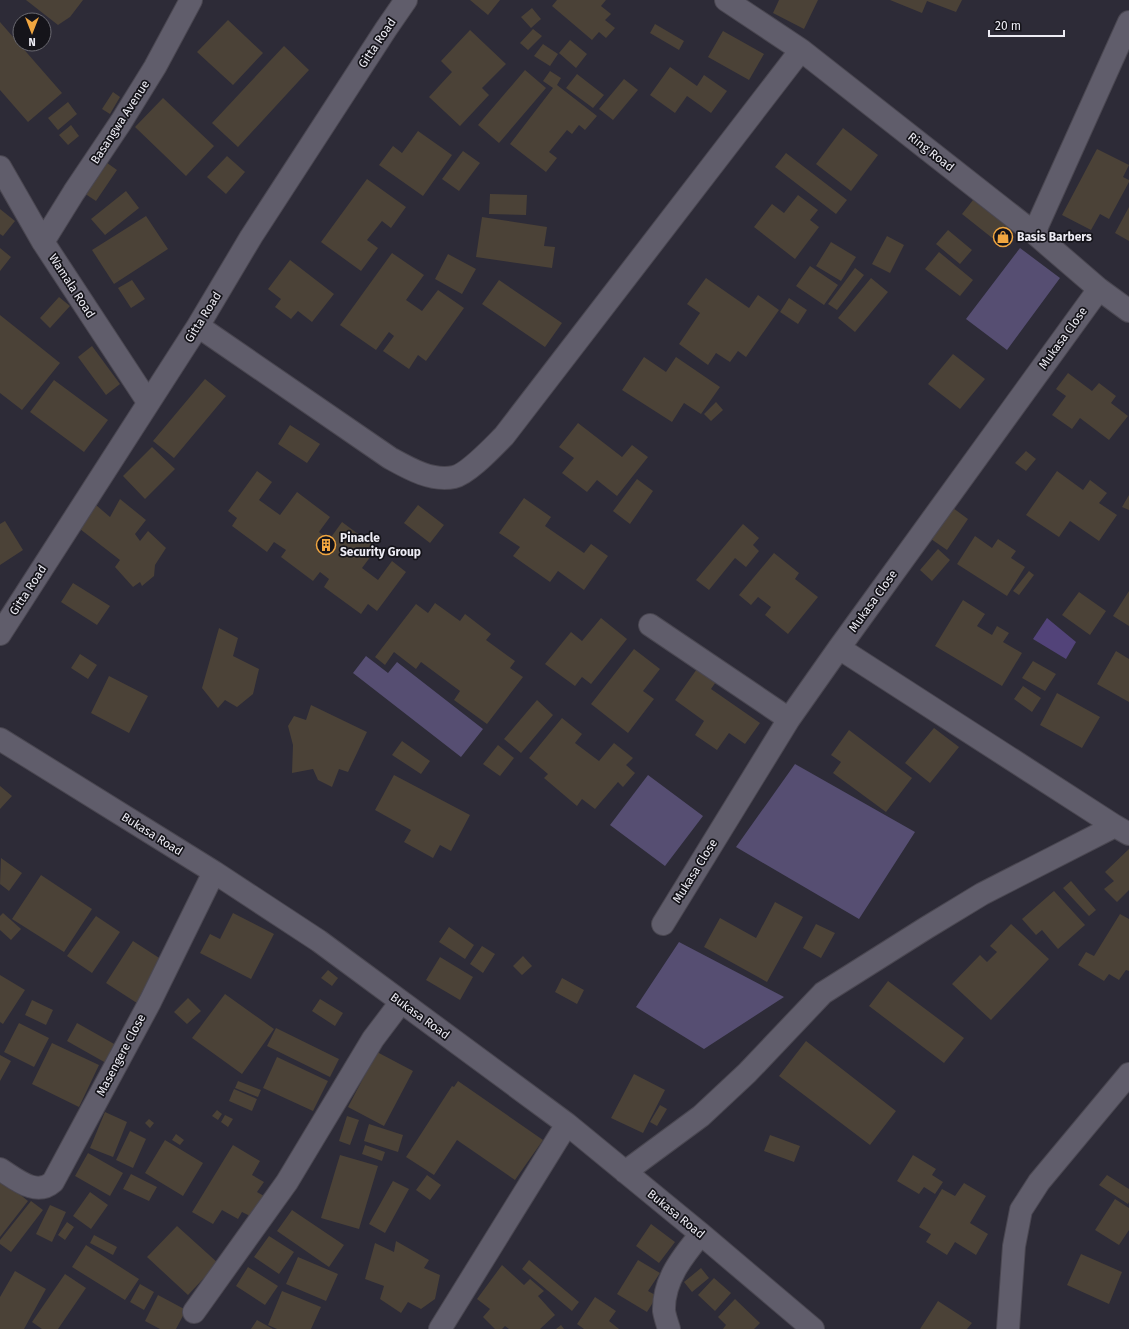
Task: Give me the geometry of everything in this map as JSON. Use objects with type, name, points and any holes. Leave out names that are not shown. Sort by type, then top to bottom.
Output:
[{"type":"street","name":"Basangwa Avenue","points":[[43,242],[148,80],[191,0]]},
{"type":"street","name":"Gitta Road","points":[[0,634],[198,326],[251,237],[406,0]]},
{"type":"street","name":"Ring Road","points":[[726,0],[801,50],[1034,233],[1099,289],[1129,311]]},
{"type":"street","points":[[1034,233],[1129,22]]},
{"type":"street","points":[[198,326],[390,458],[414,471],[437,477],[455,477],[469,469],[504,436],[801,50]]},
{"type":"street","name":"Wamala Road","points":[[0,167],[43,242],[148,402]]},
{"type":"street","name":"Mukasa Close","points":[[663,924],[789,719],[1099,289]]},
{"type":"street","points":[[650,625],[789,719]]},
{"type":"street","points":[[839,648],[1122,830]]},
{"type":"street","name":"Bukasa Road","points":[[0,739],[214,872],[319,941],[567,1124],[702,1234],[813,1329]]},
{"type":"street","points":[[625,1172],[702,1116],[747,1073],[823,993],[982,894],[1122,830]]},
{"type":"street","name":"Masengere Close","points":[[0,1170],[31,1187],[42,1188],[53,1182],[150,1002],[214,872]]},
{"type":"street","points":[[194,1312],[287,1182],[373,1039],[401,1002]]},
{"type":"street","points":[[1008,1329],[1014,1246],[1021,1210],[1039,1182],[1129,1074]]},
{"type":"street","points":[[440,1329],[567,1124]]},
{"type":"street","points":[[669,1329],[664,1311],[671,1278],[682,1257],[702,1234]]},
{"type":"shaded area","points":[[1020,248],[1060,278],[1007,350],[966,319]]},
{"type":"shaded area","points":[[1047,618],[1076,642],[1066,659],[1033,639]]},
{"type":"shaded area","points":[[366,656],[388,673],[397,662],[483,729],[461,757],[353,673]]},
{"type":"shaded area","points":[[795,764],[915,832],[859,919],[736,847]]},
{"type":"shaded area","points":[[648,775],[703,816],[665,866],[610,825]]},
{"type":"shaded area","points":[[679,942],[784,997],[704,1049],[636,1007]]},
{"type":"building","points":[[26,0],[83,0],[70,17],[58,25],[52,20],[52,12],[41,12]]},
{"type":"building","points":[[470,0],[500,0],[488,15]]},
{"type":"building","points":[[557,0],[606,0],[601,6],[611,14],[605,20],[615,28],[606,38],[599,32],[592,40],[552,6]]},
{"type":"building","points":[[779,0],[818,0],[804,29],[773,13]]},
{"type":"building","points":[[890,0],[962,0],[956,12],[927,1],[922,13]]},
{"type":"building","points":[[532,8],[541,19],[531,28],[521,17]]},
{"type":"building","points":[[228,20],[263,53],[233,85],[197,52]]},
{"type":"building","points":[[0,22],[12,36],[12,52],[26,52],[62,93],[28,122],[0,90]]},
{"type":"building","points":[[655,24],[684,41],[679,50],[650,33]]},
{"type":"building","points":[[533,29],[542,36],[528,50],[520,43]]},
{"type":"building","points":[[470,30],[506,64],[482,88],[489,95],[460,126],[429,97],[452,72],[441,61]]},
{"type":"building","points":[[723,31],[764,54],[749,80],[708,57]]},
{"type":"building","points":[[570,40],[587,54],[576,68],[559,53]]},
{"type":"building","points":[[543,44],[558,54],[550,66],[534,56]]},
{"type":"building","points":[[284,46],[309,70],[238,147],[212,123]]},
{"type":"building","points":[[670,67],[697,86],[704,75],[727,91],[711,113],[687,96],[675,113],[650,95]]},
{"type":"building","points":[[525,70],[546,88],[499,143],[478,125]]},
{"type":"building","points":[[550,71],[561,78],[557,85],[597,116],[585,130],[579,125],[572,134],[567,130],[549,152],[557,158],[546,172],[510,144],[553,88],[543,81]]},
{"type":"building","points":[[577,74],[604,95],[593,108],[566,88]]},
{"type":"building","points":[[624,79],[638,90],[613,120],[599,109]]},
{"type":"building","points":[[113,92],[120,97],[110,114],[102,109]]},
{"type":"building","points":[[163,98],[214,146],[186,176],[135,127]]},
{"type":"building","points":[[68,102],[77,114],[58,130],[48,118]]},
{"type":"building","points":[[71,125],[79,136],[68,145],[59,135]]},
{"type":"building","points":[[843,128],[878,155],[851,191],[816,164]]},
{"type":"building","points":[[418,131],[452,155],[423,196],[379,165],[393,146],[402,153]]},
{"type":"building","points":[[1097,149],[1129,165],[1123,177],[1129,180],[1129,182],[1109,219],[1100,214],[1091,230],[1062,215]]},
{"type":"building","points":[[463,151],[480,163],[459,191],[442,179]]},
{"type":"building","points":[[786,153],[847,200],[836,214],[775,167]]},
{"type":"building","points":[[227,156],[245,172],[226,194],[207,177]]},
{"type":"building","points":[[103,160],[117,170],[96,201],[81,191]]},
{"type":"building","points":[[367,179],[406,207],[391,228],[382,221],[367,240],[378,248],[361,271],[321,242]]},
{"type":"building","points":[[126,191],[139,208],[105,235],[91,219]]},
{"type":"building","points":[[490,194],[527,195],[526,215],[489,214]]},
{"type":"building","points":[[798,195],[818,210],[810,220],[819,227],[795,259],[754,227],[772,204],[784,213]]},
{"type":"building","points":[[973,200],[1012,230],[1001,245],[962,214]]},
{"type":"building","points":[[1129,207],[1129,241],[1115,233]]},
{"type":"building","points":[[0,209],[15,221],[3,236],[0,234]]},
{"type":"building","points":[[146,216],[168,249],[114,284],[92,250]]},
{"type":"building","points":[[482,217],[547,227],[544,246],[555,247],[552,268],[476,257]]},
{"type":"building","points":[[948,230],[972,250],[960,264],[936,244]]},
{"type":"building","points":[[887,236],[904,245],[890,273],[872,264]]},
{"type":"building","points":[[831,242],[856,257],[841,281],[816,266]]},
{"type":"building","points":[[0,248],[11,257],[0,271]]},
{"type":"building","points":[[939,252],[973,280],[960,296],[925,269]]},
{"type":"building","points":[[392,253],[424,275],[406,300],[422,311],[438,290],[464,308],[426,361],[418,355],[409,369],[383,351],[394,336],[389,332],[376,350],[340,325]]},
{"type":"building","points":[[448,254],[476,269],[462,294],[435,279]]},
{"type":"building","points":[[290,260],[334,294],[312,322],[298,311],[291,319],[275,307],[281,299],[268,289]]},
{"type":"building","points":[[810,266],[838,285],[824,305],[796,286]]},
{"type":"building","points":[[855,268],[864,275],[837,310],[828,304]]},
{"type":"building","points":[[706,278],[749,308],[758,295],[779,310],[746,357],[738,351],[730,362],[716,353],[708,365],[679,344],[700,313],[687,304]]},
{"type":"building","points":[[871,278],[888,292],[855,332],[838,318]]},
{"type":"building","points":[[132,280],[145,299],[131,308],[118,288]]},
{"type":"building","points":[[499,280],[562,323],[545,347],[482,304]]},
{"type":"building","points":[[59,297],[70,306],[50,328],[40,318]]},
{"type":"building","points":[[789,298],[807,310],[798,324],[780,312]]},
{"type":"building","points":[[0,315],[60,363],[22,410],[0,393]]},
{"type":"building","points":[[92,346],[120,384],[106,395],[78,357]]},
{"type":"building","points":[[953,354],[985,379],[960,409],[928,384]]},
{"type":"building","points":[[644,357],[666,372],[676,357],[720,387],[701,414],[684,403],[672,422],[622,390]]},
{"type":"building","points":[[1068,373],[1092,391],[1099,383],[1116,396],[1111,403],[1128,416],[1109,440],[1080,418],[1072,429],[1052,415],[1066,396],[1056,389]]},
{"type":"building","points":[[205,379],[226,396],[174,458],[153,441]]},
{"type":"building","points":[[54,380],[108,420],[84,452],[30,412]]},
{"type":"building","points":[[716,402],[723,410],[711,421],[704,414]]},
{"type":"building","points":[[578,423],[622,457],[632,445],[648,457],[617,496],[597,480],[587,492],[562,473],[574,458],[559,447]]},
{"type":"building","points":[[290,425],[320,444],[307,463],[278,444]]},
{"type":"building","points":[[152,447],[175,469],[145,499],[123,476]]},
{"type":"building","points":[[1026,451],[1036,459],[1026,471],[1015,463]]},
{"type":"building","name":"Pinacle Security Group","points":[[257,471],[272,482],[259,500],[280,515],[297,492],[330,517],[319,532],[329,540],[342,522],[377,548],[362,568],[378,580],[392,561],[406,572],[377,611],[368,604],[361,614],[324,587],[329,579],[320,572],[313,581],[281,557],[286,550],[274,542],[267,552],[232,526],[237,518],[228,511]]},
{"type":"building","points":[[1057,471],[1083,490],[1090,480],[1107,493],[1099,503],[1117,515],[1099,541],[1070,521],[1059,537],[1026,515]]},
{"type":"building","points":[[637,479],[653,491],[630,524],[613,511]]},
{"type":"building","points":[[1129,495],[1129,510],[1122,507]]},
{"type":"building","points":[[524,498],[551,517],[545,526],[584,553],[591,544],[608,556],[584,590],[558,571],[550,582],[513,556],[520,547],[499,533]]},
{"type":"building","points":[[120,499],[146,520],[135,534],[140,541],[148,531],[166,548],[155,565],[154,576],[142,586],[140,582],[133,587],[115,567],[120,560],[80,529],[96,505],[110,517]]},
{"type":"building","points":[[418,505],[444,525],[430,543],[404,523]]},
{"type":"building","points":[[953,508],[968,519],[947,550],[931,539]]},
{"type":"building","points":[[5,521],[23,550],[0,565],[0,524]]},
{"type":"building","points":[[743,524],[759,538],[753,545],[759,551],[746,567],[735,558],[709,590],[696,580]]},
{"type":"building","points":[[975,536],[992,548],[998,539],[1016,551],[1011,558],[1025,567],[1007,596],[957,564]]},
{"type":"building","points":[[938,549],[950,560],[932,581],[920,570]]},
{"type":"building","points":[[774,553],[799,573],[795,579],[818,597],[788,634],[765,615],[771,607],[758,597],[751,605],[739,595]]},
{"type":"building","points":[[1029,571],[1034,575],[1019,595],[1013,591]]},
{"type":"building","points":[[73,583],[110,606],[97,625],[61,602]]},
{"type":"building","points":[[1129,591],[1129,626],[1113,616]]},
{"type":"building","points":[[1079,592],[1106,611],[1090,635],[1062,615]]},
{"type":"building","points":[[963,600],[985,614],[977,626],[992,635],[997,626],[1009,633],[1003,642],[1022,653],[1002,686],[935,646]]},
{"type":"building","points":[[435,603],[460,621],[465,614],[491,634],[486,640],[515,661],[510,668],[523,677],[487,724],[454,700],[460,691],[421,662],[416,669],[394,652],[385,665],[375,657],[416,604],[428,613]]},
{"type":"building","points":[[601,618],[627,639],[591,684],[582,677],[575,686],[545,664],[571,632],[582,641]]},
{"type":"building","points":[[219,628],[238,638],[233,656],[259,669],[253,694],[237,707],[225,700],[218,708],[202,688]]},
{"type":"building","points":[[634,649],[660,669],[643,691],[654,699],[628,733],[591,704]]},
{"type":"building","points":[[1116,651],[1129,659],[1129,702],[1097,684]]},
{"type":"building","points":[[80,654],[97,665],[88,679],[71,668]]},
{"type":"building","points":[[1033,661],[1056,674],[1045,691],[1022,678]]},
{"type":"building","points":[[699,666],[718,679],[711,689],[760,723],[745,744],[729,733],[717,750],[695,735],[704,721],[675,700]]},
{"type":"building","points":[[109,676],[148,696],[129,733],[91,713]]},
{"type":"building","points":[[1023,686],[1041,698],[1032,712],[1014,699]]},
{"type":"building","points":[[1057,693],[1100,717],[1082,748],[1040,725]]},
{"type":"building","points":[[537,700],[553,715],[521,753],[504,739]]},
{"type":"building","points":[[311,705],[367,732],[348,772],[339,769],[332,787],[318,780],[313,769],[292,773],[293,745],[288,726],[294,716],[306,720]]},
{"type":"building","points":[[562,718],[582,734],[575,743],[599,761],[614,743],[633,758],[626,765],[635,773],[623,787],[618,782],[595,809],[582,799],[577,806],[544,778],[548,774],[529,758]]},
{"type":"building","points":[[934,728],[959,747],[930,783],[905,763]]},
{"type":"building","points":[[849,730],[912,778],[886,812],[833,773],[841,762],[831,755]]},
{"type":"building","points":[[402,741],[430,761],[421,774],[392,755]]},
{"type":"building","points":[[498,745],[514,758],[500,776],[483,764]]},
{"type":"building","points":[[394,775],[470,815],[451,851],[440,845],[433,858],[404,842],[411,830],[375,810]]},
{"type":"building","points":[[0,786],[12,796],[0,809]]},
{"type":"building","points":[[1129,849],[1129,890],[1117,902],[1104,889],[1114,881],[1105,872]]},
{"type":"building","points":[[1,858],[22,873],[9,891],[0,884]]},
{"type":"building","points":[[41,875],[92,909],[64,952],[12,919]]},
{"type":"building","points":[[1071,881],[1096,910],[1089,916],[1063,888]]},
{"type":"building","points":[[1054,891],[1085,925],[1058,949],[1042,930],[1036,935],[1022,919]]},
{"type":"building","points":[[775,902],[803,917],[767,982],[704,947],[720,918],[756,938]]},
{"type":"building","points":[[3,913],[21,929],[11,940],[0,930],[0,916]]},
{"type":"building","points":[[233,913],[274,934],[251,979],[200,953],[210,934],[220,939]]},
{"type":"building","points":[[1120,914],[1129,919],[1129,971],[1126,970],[1119,980],[1109,974],[1104,981],[1078,965],[1086,952],[1094,956]]},
{"type":"building","points":[[96,916],[120,932],[92,973],[67,956]]},
{"type":"building","points":[[816,924],[835,933],[821,958],[803,948]]},
{"type":"building","points":[[1011,924],[1049,959],[991,1020],[952,984],[980,955],[987,962],[997,952],[990,946]]},
{"type":"building","points":[[449,927],[474,945],[465,959],[439,942]]},
{"type":"building","points":[[133,941],[167,963],[140,1005],[106,983]]},
{"type":"building","points":[[482,946],[495,954],[483,973],[470,964]]},
{"type":"building","points":[[523,956],[532,966],[522,975],[513,966]]},
{"type":"building","points":[[440,957],[473,977],[460,1000],[426,980]]},
{"type":"building","points":[[328,970],[338,978],[332,986],[321,978]]},
{"type":"building","points":[[0,975],[25,990],[3,1024],[0,1022]]},
{"type":"building","points":[[562,978],[584,990],[577,1004],[555,992]]},
{"type":"building","points":[[888,981],[964,1038],[944,1063],[869,1006]]},
{"type":"building","points":[[225,994],[274,1029],[242,1074],[192,1038]]},
{"type":"building","points":[[188,998],[201,1011],[187,1024],[174,1012]]},
{"type":"building","points":[[320,999],[343,1013],[335,1026],[312,1011]]},
{"type":"building","points":[[32,1000],[53,1010],[46,1025],[25,1015]]},
{"type":"building","points":[[19,1023],[49,1038],[34,1067],[4,1052]]},
{"type":"building","points":[[77,1023],[116,1045],[106,1063],[67,1041]]},
{"type":"building","points":[[276,1028],[339,1059],[330,1077],[267,1046]]},
{"type":"building","points":[[806,1041],[896,1111],[870,1145],[779,1076]]},
{"type":"building","points":[[52,1043],[99,1065],[79,1107],[32,1084]]},
{"type":"building","points":[[377,1052],[413,1071],[384,1126],[348,1107]]},
{"type":"building","points":[[0,1055],[11,1061],[0,1081]]},
{"type":"building","points":[[277,1057],[328,1081],[313,1111],[263,1088]]},
{"type":"building","points":[[634,1074],[665,1090],[643,1133],[611,1118]]},
{"type":"building","points":[[238,1081],[261,1090],[258,1097],[235,1088]]},
{"type":"building","points":[[458,1081],[543,1140],[515,1180],[457,1140],[434,1175],[406,1157],[452,1086],[454,1087]]},
{"type":"building","points":[[234,1089],[257,1099],[252,1111],[229,1101]]},
{"type":"building","points":[[660,1105],[667,1109],[657,1126],[650,1122]]},
{"type":"building","points":[[217,1110],[222,1114],[218,1120],[212,1116]]},
{"type":"building","points":[[105,1112],[127,1122],[113,1157],[90,1148]]},
{"type":"building","points":[[225,1115],[233,1119],[228,1127],[221,1122]]},
{"type":"building","points":[[347,1116],[359,1120],[350,1145],[339,1141]]},
{"type":"building","points":[[149,1119],[154,1123],[150,1128],[145,1123]]},
{"type":"building","points":[[369,1124],[403,1135],[398,1152],[364,1141]]},
{"type":"building","points":[[130,1131],[146,1139],[133,1168],[116,1160]]},
{"type":"building","points":[[176,1134],[184,1140],[180,1145],[172,1140]]},
{"type":"building","points":[[770,1135],[800,1146],[794,1162],[764,1151]]},
{"type":"building","points":[[165,1140],[203,1163],[183,1196],[145,1173]]},
{"type":"building","points":[[233,1145],[260,1161],[252,1175],[264,1182],[257,1192],[264,1196],[252,1217],[242,1212],[238,1219],[222,1210],[213,1224],[192,1212]]},
{"type":"building","points":[[365,1145],[385,1152],[382,1161],[362,1154]]},
{"type":"building","points":[[88,1153],[123,1173],[110,1196],[75,1176]]},
{"type":"building","points":[[340,1155],[378,1166],[359,1229],[321,1218]]},
{"type":"building","points":[[913,1155],[936,1169],[932,1175],[943,1182],[935,1194],[924,1187],[919,1194],[897,1181]]},
{"type":"building","points":[[131,1174],[157,1187],[149,1201],[123,1189]]},
{"type":"building","points":[[427,1175],[441,1185],[430,1200],[416,1190]]},
{"type":"building","points":[[1107,1175],[1129,1189],[1128,1204],[1099,1185]]},
{"type":"building","points":[[2,1180],[28,1201],[0,1237],[0,1183]]},
{"type":"building","points":[[393,1181],[409,1189],[385,1233],[369,1224]]},
{"type":"building","points":[[964,1183],[986,1196],[970,1223],[988,1234],[976,1255],[955,1242],[947,1255],[926,1242],[931,1234],[919,1227],[942,1189],[955,1196]]},
{"type":"building","points":[[90,1192],[108,1205],[91,1229],[73,1216]]},
{"type":"building","points":[[1115,1199],[1129,1208],[1129,1230],[1119,1245],[1095,1230]]},
{"type":"building","points":[[31,1201],[43,1210],[11,1252],[0,1244],[0,1240]]},
{"type":"building","points":[[50,1205],[66,1212],[52,1242],[36,1234]]},
{"type":"building","points":[[292,1210],[344,1245],[329,1267],[277,1231]]},
{"type":"building","points":[[67,1222],[74,1227],[65,1240],[58,1235]]},
{"type":"building","points":[[651,1224],[675,1242],[659,1263],[636,1246]]},
{"type":"building","points":[[177,1226],[218,1263],[188,1295],[147,1257]]},
{"type":"building","points":[[94,1235],[117,1247],[113,1255],[90,1243]]},
{"type":"building","points":[[269,1236],[294,1252],[279,1274],[254,1257]]},
{"type":"building","points":[[396,1241],[429,1260],[424,1268],[440,1275],[435,1299],[421,1309],[408,1302],[401,1313],[380,1299],[384,1286],[365,1279],[375,1243],[394,1252]]},
{"type":"building","points":[[86,1245],[139,1279],[125,1300],[72,1267]]},
{"type":"building","points":[[1081,1254],[1122,1272],[1109,1304],[1067,1285]]},
{"type":"building","points":[[298,1257],[338,1274],[326,1301],[286,1284]]},
{"type":"building","points":[[529,1260],[579,1302],[572,1311],[522,1269]]},
{"type":"building","points":[[638,1260],[660,1273],[648,1291],[657,1296],[647,1312],[617,1294]]},
{"type":"building","points":[[502,1265],[524,1285],[530,1279],[544,1291],[538,1296],[555,1315],[540,1329],[509,1329],[505,1326],[502,1329],[495,1329],[483,1317],[490,1309],[477,1299]]},
{"type":"building","points":[[248,1267],[278,1286],[265,1305],[236,1286]]},
{"type":"building","points":[[701,1268],[709,1278],[692,1292],[684,1282]]},
{"type":"building","points":[[15,1271],[46,1289],[24,1329],[0,1329],[0,1297]]},
{"type":"building","points":[[65,1274],[86,1288],[58,1329],[42,1329],[32,1322]]},
{"type":"building","points":[[714,1278],[731,1293],[715,1311],[698,1295]]},
{"type":"building","points":[[140,1284],[154,1292],[144,1310],[130,1302]]},
{"type":"building","points":[[282,1291],[321,1307],[311,1329],[277,1329],[268,1325]]},
{"type":"building","points":[[158,1295],[186,1310],[176,1329],[160,1329],[145,1321]]},
{"type":"building","points":[[595,1297],[616,1311],[609,1321],[619,1329],[584,1329],[577,1324]]},
{"type":"building","points":[[735,1299],[760,1323],[754,1329],[723,1329],[726,1325],[718,1317]]},
{"type":"building","points":[[938,1301],[972,1323],[967,1329],[920,1329]]},
{"type":"building","points":[[257,1320],[273,1329],[251,1329]]},
{"type":"building","points":[[561,1325],[564,1329],[556,1329]]},
{"type":"place","name":"Basis Barbers","points":[[1003,237]]},
{"type":"place","name":"Pinacle Security Group","points":[[326,545]]}]
